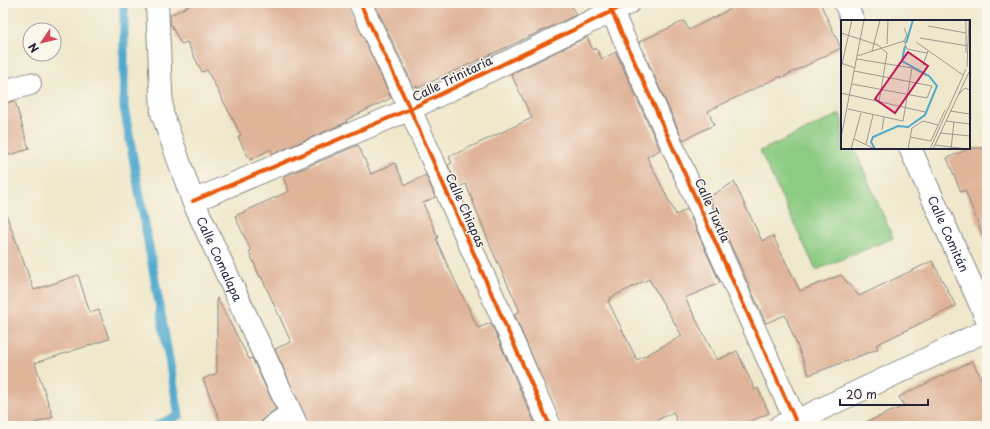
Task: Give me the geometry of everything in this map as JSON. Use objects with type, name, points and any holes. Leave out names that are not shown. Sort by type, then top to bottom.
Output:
[{"type":"street","name":"Calle Comalapa","points":[[157,3],[162,113],[193,201],[294,420]]},
{"type":"street","name":"Calle Chiapas","points":[[360,3],[410,109],[550,426]]},
{"type":"street","points":[[845,3],[853,20]]},
{"type":"street","name":"Calle Trinitaria","points":[[193,201],[410,109],[616,6]]},
{"type":"street","name":"Calle Tuxtla","points":[[616,6],[791,424]]},
{"type":"street","points":[[3,91],[30,84]]},
{"type":"street","name":"Calle Comitán","points":[[910,149],[987,318]]},
{"type":"street","points":[[791,424],[987,330]]},
{"type":"street","points":[[273,426],[294,420]]},
{"type":"green space","points":[[840,114],[841,149],[854,149],[893,238],[816,270],[760,151]]},
{"type":"building","points":[[194,3],[348,3],[391,98],[346,120],[347,122],[273,154],[271,149],[250,160],[238,137],[241,135],[207,70],[202,72],[187,42],[181,44],[170,23],[170,15]]},
{"type":"building","points":[[374,3],[570,3],[576,15],[418,88],[417,86],[414,87]]},
{"type":"building","points":[[742,3],[820,3],[841,48],[781,78],[781,76],[708,111],[714,125],[683,140],[639,42],[684,21],[689,30]]},
{"type":"building","points":[[587,37],[593,50],[596,48],[602,59],[616,52],[660,150],[647,157],[676,215],[687,209],[720,283],[685,298],[717,360],[737,351],[755,390],[758,388],[769,413],[740,426],[679,426],[673,412],[646,426],[562,426],[514,314],[519,312],[519,309],[492,250],[466,184],[458,187],[448,165],[452,163],[449,157],[532,118],[511,74]],"holes":[[[649,279],[682,336],[637,360],[608,301],[610,298]]]},
{"type":"building","points":[[15,101],[29,149],[3,157],[3,103]]},
{"type":"building","points":[[358,145],[371,174],[395,163],[405,185],[426,175],[435,197],[423,203],[438,238],[436,239],[478,328],[491,323],[536,426],[309,426],[275,349],[291,342],[261,276],[260,277],[249,252],[251,251],[235,216],[289,191],[283,177]]},
{"type":"building","points":[[970,148],[987,148],[987,241],[985,242],[965,190],[961,192],[947,158]]},
{"type":"building","points":[[734,182],[762,241],[773,236],[800,291],[841,275],[859,296],[932,261],[956,306],[876,345],[878,349],[809,375],[785,315],[766,323],[709,197]]},
{"type":"building","points":[[6,214],[34,290],[78,275],[90,313],[99,310],[109,339],[35,363],[53,417],[26,426],[3,426],[3,215]]},
{"type":"building","points":[[217,298],[249,359],[252,358],[276,409],[262,420],[261,426],[222,426],[203,379],[217,373]]},
{"type":"building","points":[[972,361],[987,389],[987,426],[857,426],[904,406],[899,397]]},
{"type":"waterway","points":[[124,3],[124,107],[179,415],[155,426]]},
{"type":"cycle path","points":[[360,3],[410,109],[550,426]]},
{"type":"cycle path","points":[[608,3],[798,426]]},
{"type":"cycle path","points":[[193,201],[410,109],[629,3]]}]
